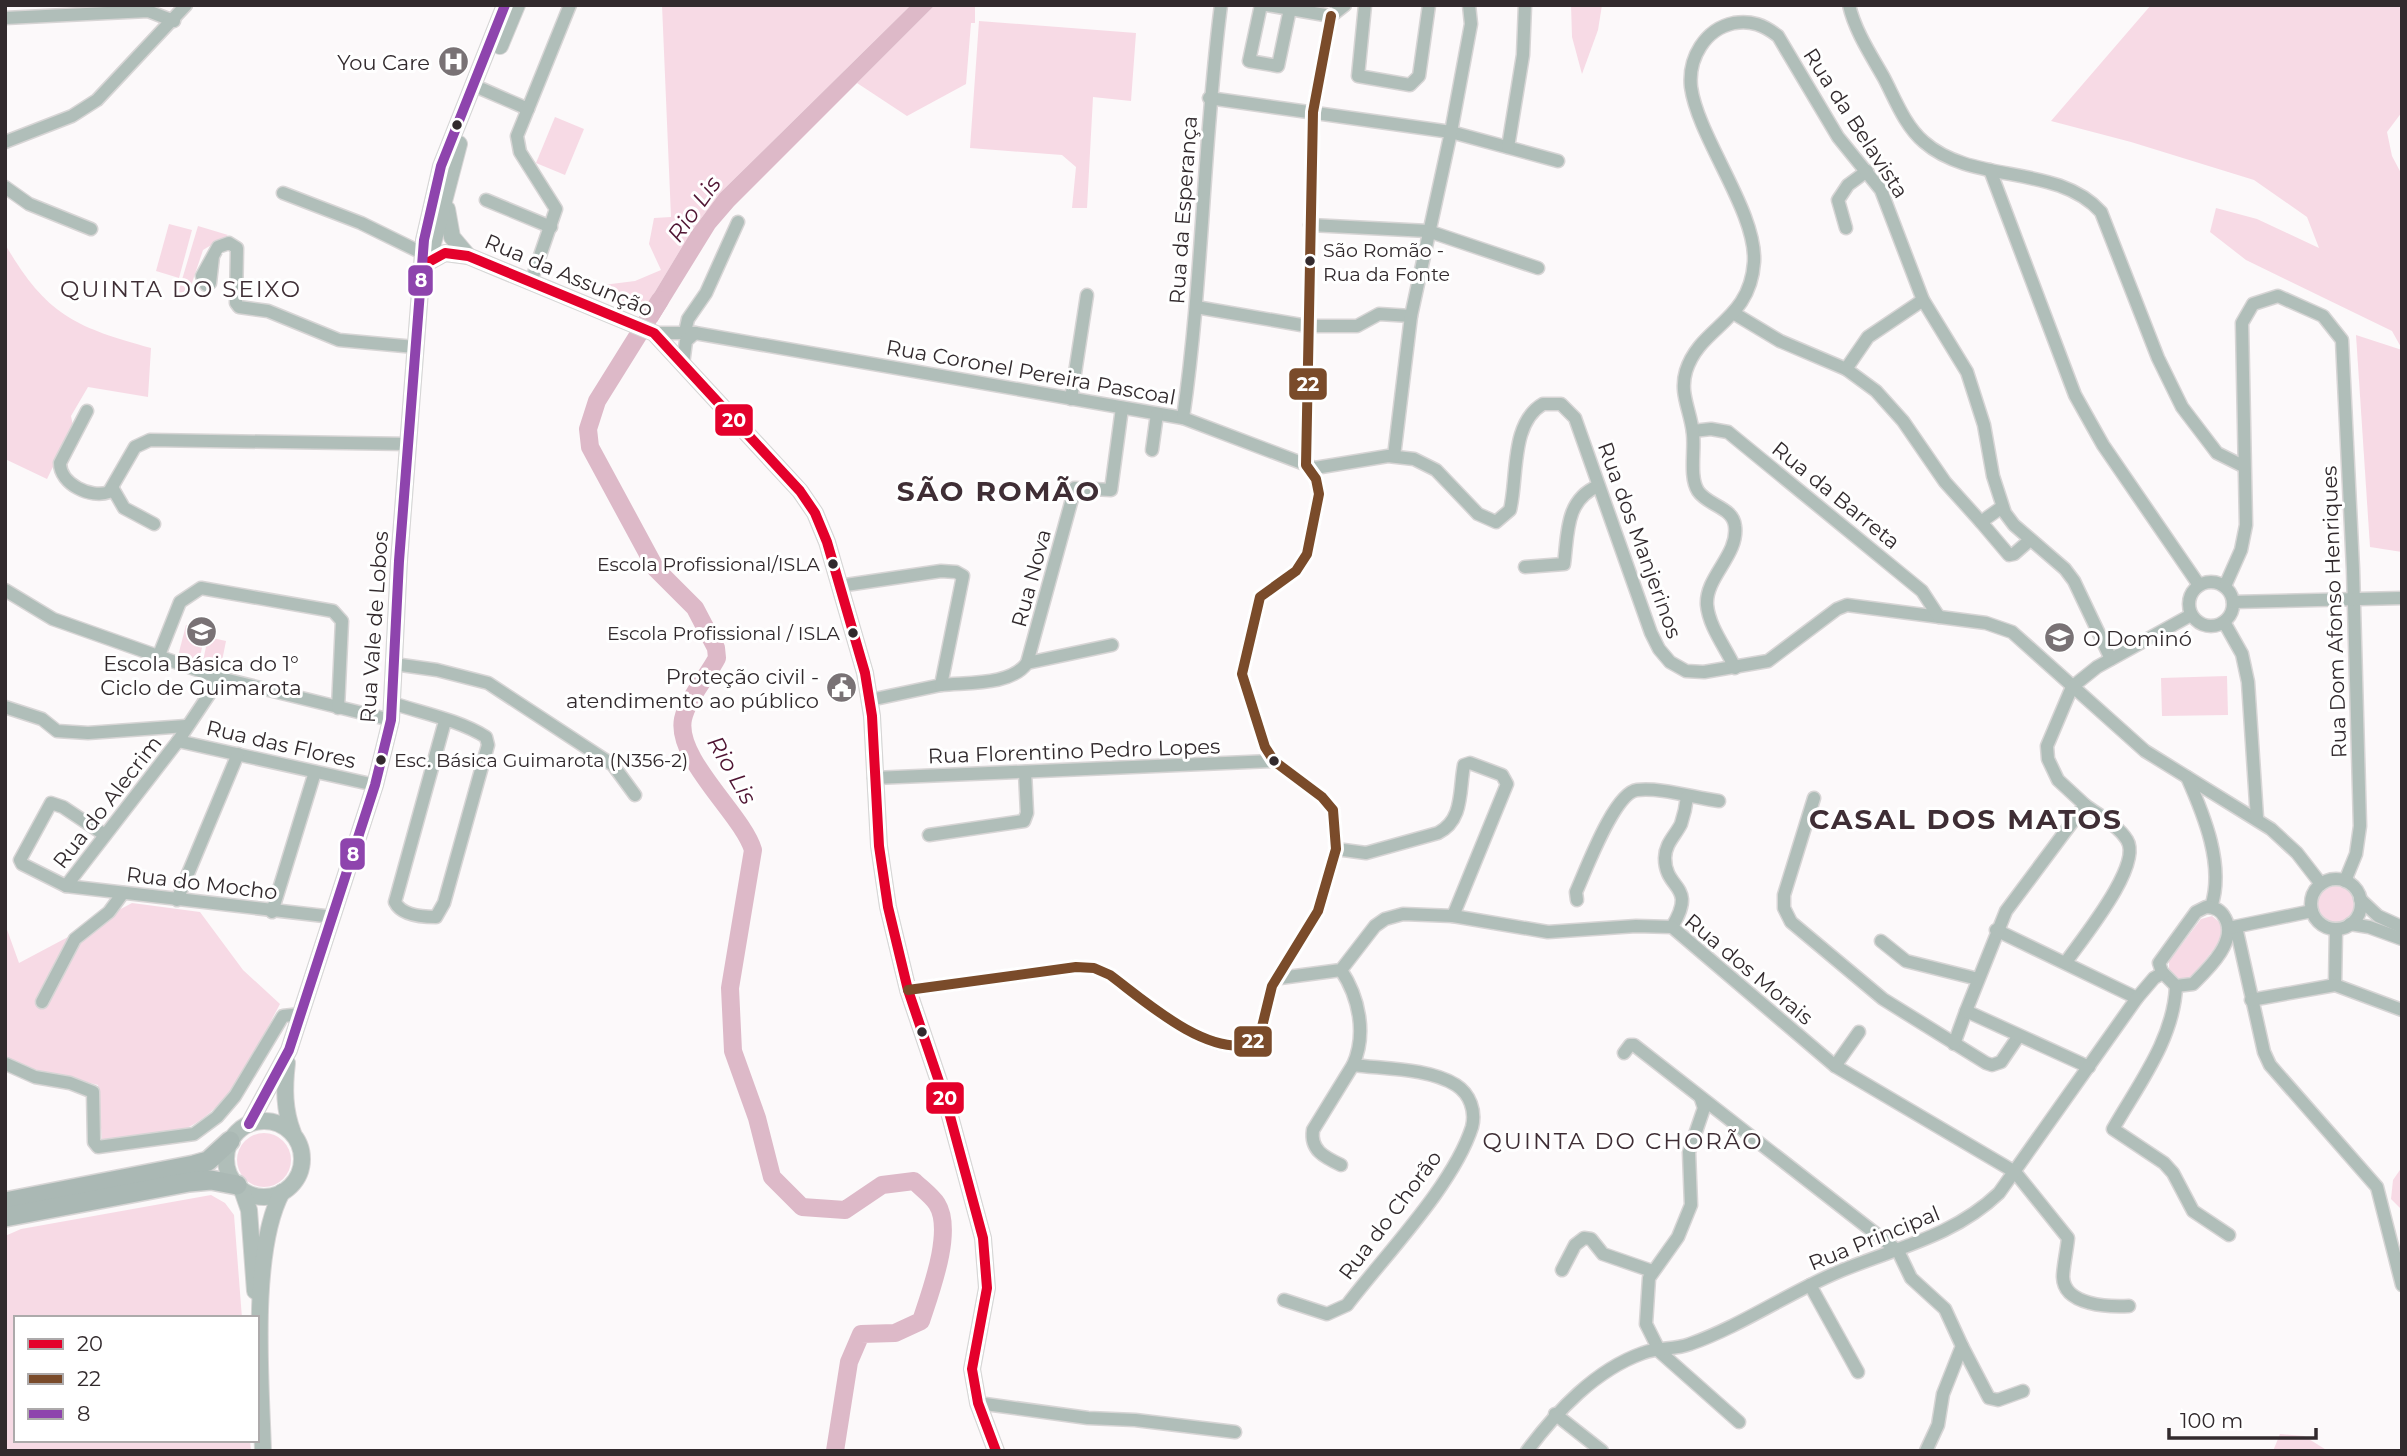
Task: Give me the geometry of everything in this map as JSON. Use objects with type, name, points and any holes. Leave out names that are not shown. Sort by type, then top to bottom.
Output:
[{"type":"highway","points":[[5,1202],[194,1165],[208,1161],[230,1141]]},
{"type":"highway","points":[[5,1217],[188,1182],[211,1180],[239,1188]]},
{"type":"main road","name":"Rua Vale de Lobos","points":[[289,1050],[375,785],[391,712],[415,347],[430,209],[451,136],[505,5]]},
{"type":"main road","name":"Rua Vale de Lobos","points":[[423,264],[436,237],[457,152],[517,5]]},
{"type":"main road","name":"Rua da Assunção","points":[[446,197],[449,231],[461,254]]},
{"type":"main road","name":"Rua Vale de Lobos","points":[[430,209],[432,229],[436,237]]},
{"type":"main road","name":"Rua da Assunção","points":[[436,237],[461,254]]},
{"type":"main road","name":"Rua da Assunção","points":[[423,264],[438,255],[461,254],[534,274],[620,319],[654,333]]},
{"type":"main road","points":[[654,333],[810,505],[827,542],[870,700],[874,778],[886,895],[908,990],[947,1105],[984,1238],[986,1288],[972,1361],[978,1403],[996,1451]]},
{"type":"main road","points":[[262,1451],[260,1327],[250,1210],[226,1159],[230,1141],[249,1124],[289,1050]]},
{"type":"main road","points":[[260,1327],[268,1233],[282,1192],[298,1175],[301,1163],[287,1118],[285,1094],[289,1050]]},
{"type":"main road","points":[[249,1124],[270,1121],[280,1124],[295,1138]]},
{"type":"main road","points":[[239,1188],[261,1196],[282,1192]]},
{"type":"street","points":[[5,142],[72,116],[97,100],[174,21],[186,5]]},
{"type":"street","points":[[534,274],[551,227],[555,204],[516,141],[570,5]]},
{"type":"street","name":"Rua da Esperança","points":[[1183,418],[1196,307],[1209,98],[1221,5]]},
{"type":"street","points":[[1261,5],[1249,61],[1278,66],[1290,9]]},
{"type":"street","points":[[1267,5],[1331,16]]},
{"type":"street","points":[[908,990],[1076,967],[1094,968],[1110,975],[1199,1036],[1241,1046],[1259,1038],[1270,993],[1318,911],[1336,849],[1335,818],[1328,802],[1274,761],[1265,747],[1242,674],[1242,663],[1260,597],[1296,572],[1307,554],[1318,494],[1316,479],[1306,465],[1313,112],[1331,16],[1345,5]]},
{"type":"street","points":[[1365,5],[1358,76],[1410,85],[1419,76],[1429,5]]},
{"type":"street","points":[[1394,456],[1411,316],[1451,132],[1471,24],[1469,5]]},
{"type":"street","points":[[1508,147],[1523,55],[1525,5]]},
{"type":"street","points":[[1849,5],[1856,26],[1915,132],[1939,152],[1990,170],[2071,190],[2092,202],[2101,212],[2158,358],[2182,407],[2217,453],[2243,466],[2244,538],[2225,586]]},
{"type":"street","points":[[5,18],[148,11],[174,21]]},
{"type":"street","name":"Rua da Belavista","points":[[1735,668],[1710,618],[1707,599],[1734,541],[1735,523],[1728,513],[1703,496],[1696,487],[1693,431],[1683,394],[1686,372],[1703,342],[1735,314],[1751,277],[1753,250],[1748,230],[1691,88],[1693,62],[1705,39],[1720,27],[1741,22],[1769,29],[1784,46],[1838,137],[1867,170],[1889,206],[1923,300],[1968,372],[1984,425],[1993,476],[2002,507],[2014,525],[2074,581],[2111,659]]},
{"type":"street","points":[[482,89],[528,109]]},
{"type":"street","points":[[1209,98],[1451,132],[1558,161]]},
{"type":"street","points":[[1846,228],[1838,200],[1848,185],[1867,170]]},
{"type":"street","points":[[1990,170],[2075,394],[2103,445],[2199,585]]},
{"type":"street","points":[[5,187],[29,204],[91,229]]},
{"type":"street","points":[[283,193],[348,218],[423,264]]},
{"type":"street","points":[[486,200],[551,227]]},
{"type":"street","points":[[683,364],[690,333],[688,318],[706,293],[738,222]]},
{"type":"street","points":[[1310,225],[1428,231],[1538,268]]},
{"type":"street","points":[[213,256],[222,244],[229,243],[237,248],[236,303],[239,307],[268,311],[340,340],[415,347]]},
{"type":"street","points":[[1071,399],[1087,295]]},
{"type":"street","name":"Rua Dom Afonso Henriques","points":[[2243,466],[2241,333],[2248,309],[2259,300],[2272,296],[2295,301],[2322,316],[2342,340],[2354,600],[2360,826],[2356,854],[2345,881]]},
{"type":"street","points":[[1846,369],[1868,337],[1923,300]]},
{"type":"street","points":[[1196,307],[1307,326],[1357,326],[1379,314],[1411,316]]},
{"type":"street","points":[[1735,314],[1780,341],[1846,369],[1889,404],[1945,482],[2009,555],[2030,540]]},
{"type":"street","name":"Rua Coronel Pereira Pascoal","points":[[654,333],[690,333],[1183,418],[1321,469],[1394,456]]},
{"type":"street","name":"Rua dos Manjerinos","points":[[1394,456],[1414,459],[1430,466],[1484,519],[1496,522],[1510,510],[1521,435],[1527,421],[1538,406],[1555,402],[1566,407],[1575,418],[1659,649],[1670,662],[1686,671],[1704,673],[1768,661],[1842,607],[1863,606],[1986,623],[2012,632],[2145,751],[2256,818],[2282,838],[2321,884]]},
{"type":"street","name":"Rua Nova","points":[[1027,663],[1075,488],[1111,490],[1122,408]]},
{"type":"street","points":[[87,411],[60,463],[60,471],[68,482],[93,495],[106,494],[113,489],[135,447],[150,440],[408,443]]},
{"type":"street","points":[[1152,450],[1157,414]]},
{"type":"street","name":"Rua da Barreta","points":[[1693,431],[1711,429],[1728,432],[1922,592],[1939,617]]},
{"type":"street","points":[[1525,567],[1564,564],[1571,512],[1584,493],[1598,486]]},
{"type":"street","points":[[113,489],[124,508],[154,524]]},
{"type":"street","points":[[1981,522],[2002,507]]},
{"type":"street","points":[[839,586],[941,571],[962,574],[941,685]]},
{"type":"street","points":[[2212,581],[2225,586],[2233,602],[2232,610],[2224,622],[2210,626],[2191,615],[2190,595],[2199,585],[2212,581]]},
{"type":"street","points":[[159,655],[180,602],[201,588],[337,612],[342,617],[338,708]]},
{"type":"street","points":[[5,590],[53,619],[220,678],[338,708],[391,712],[445,721],[477,731],[486,737],[488,745],[444,903],[436,917],[427,917],[402,911],[395,902],[445,721]]},
{"type":"street","points":[[2233,602],[2402,598]]},
{"type":"street","points":[[2066,962],[2123,877],[2130,853],[2128,841],[2121,832],[2058,780],[2048,758],[2047,746],[2072,687],[2111,659],[2191,615]]},
{"type":"street","points":[[2224,622],[2242,654],[2248,682],[2256,818]]},
{"type":"street","points":[[870,700],[941,685],[1008,677],[1018,673],[1027,663],[1112,645]]},
{"type":"street","points":[[394,664],[437,670],[488,683],[613,765],[635,795]]},
{"type":"street","name":"Rua do Alecrim","points":[[66,886],[178,741],[220,678]]},
{"type":"street","points":[[5,707],[42,719],[57,731],[88,733],[186,726]]},
{"type":"street","name":"Rua das Flores","points":[[178,741],[375,785]]},
{"type":"street","points":[[177,900],[238,754]]},
{"type":"street","name":"Rua Florentino Pedro Lopes","points":[[874,778],[1274,761]]},
{"type":"street","points":[[1336,849],[1366,853],[1438,833],[1447,828],[1456,816],[1466,763],[1502,775],[1507,781],[1506,788],[1453,916]]},
{"type":"street","points":[[271,912],[314,772]]},
{"type":"street","points":[[929,835],[1024,821],[1027,813],[1025,772]]},
{"type":"street","points":[[2187,777],[2216,866],[2217,888],[2211,907]]},
{"type":"street","points":[[1577,900],[1576,892],[1622,798],[1632,791],[1643,789],[1719,801]]},
{"type":"street","points":[[1672,927],[1681,911],[1682,898],[1668,874],[1664,856],[1667,845],[1680,826],[1687,797]]},
{"type":"street","points":[[1814,798],[1784,895],[1784,908],[1791,922],[1883,999],[1992,1065],[2001,1062],[2018,1037]]},
{"type":"street","points":[[66,886],[22,864],[20,860],[48,807],[56,803],[105,835]]},
{"type":"street","points":[[1954,1044],[1996,930],[2006,911],[2085,805]]},
{"type":"street","points":[[2402,927],[2378,916],[2360,899],[2352,885],[2345,881],[2337,879],[2321,884],[2312,895],[2312,911],[2320,923],[2336,929],[2350,924],[2370,927],[2402,939]]},
{"type":"street","name":"Rua do Mocho","points":[[66,886],[271,912],[333,916]]},
{"type":"street","points":[[42,1002],[75,939],[109,912],[123,893]]},
{"type":"street","points":[[2350,924],[2359,913],[2360,899]]},
{"type":"street","points":[[2211,907],[2222,914],[2232,927],[2262,1044],[2270,1065],[2377,1188],[2402,1285]]},
{"type":"street","points":[[2211,907],[2196,912],[2159,963],[2163,973],[2176,986],[2189,986],[2196,980],[2226,943],[2232,927]]},
{"type":"street","points":[[2232,927],[2312,911]]},
{"type":"street","name":"Rua dos Morais","points":[[1341,970],[1372,929],[1384,919],[1402,914],[1453,916],[1548,932],[1636,926],[1672,927],[1835,1066],[2015,1172]]},
{"type":"street","points":[[2335,985],[2336,929]]},
{"type":"street","points":[[1996,930],[2137,998]]},
{"type":"street","points":[[1881,941],[1906,961],[1978,979]]},
{"type":"street","points":[[1280,978],[1341,970],[1353,990],[1358,1007],[1359,1050],[1353,1065],[1313,1130],[1311,1140],[1318,1152],[1340,1165]]},
{"type":"street","name":"Rua Principal","points":[[1527,1451],[1555,1414],[1574,1396],[1641,1353],[1660,1352],[1690,1344],[1810,1284],[1898,1251],[1971,1217],[1999,1193],[2137,998],[2151,981],[2163,973]]},
{"type":"street","points":[[2251,1000],[2335,985],[2402,1010]]},
{"type":"street","points":[[2176,986],[2174,1005],[2157,1054],[2113,1129],[2164,1163],[2173,1173],[2193,1211],[2229,1236]]},
{"type":"street","points":[[1966,1011],[2018,1037],[2089,1067]]},
{"type":"street","points":[[6,1064],[35,1077],[84,1086],[93,1092],[94,1142],[99,1147],[169,1140],[194,1134],[217,1117],[235,1096],[284,1016],[301,1014]]},
{"type":"street","points":[[1835,1066],[1859,1032]]},
{"type":"street","points":[[1624,1053],[1630,1045],[1634,1045],[1898,1251],[1911,1278],[1945,1309],[1989,1398],[1998,1400],[2023,1391]]},
{"type":"street","name":"Rua do Chorão","points":[[1284,1300],[1327,1314],[1347,1305],[1447,1177],[1472,1127],[1473,1115],[1468,1097],[1455,1084],[1436,1076],[1353,1065]]},
{"type":"street","points":[[1701,1099],[1704,1108],[1689,1152],[1692,1192],[1688,1215],[1678,1237],[1652,1271],[1648,1285],[1646,1324],[1660,1352],[1739,1422]]},
{"type":"street","points":[[2015,1172],[2068,1238],[2063,1278],[2069,1289],[2095,1306],[2129,1306]]},
{"type":"street","points":[[1562,1270],[1575,1245],[1584,1238],[1591,1239],[1603,1255],[1652,1271]]},
{"type":"street","points":[[1810,1284],[1858,1371]]},
{"type":"street","points":[[1926,1451],[1934,1436],[1943,1394],[1962,1346]]},
{"type":"street","points":[[978,1403],[1098,1420],[1135,1420],[1235,1432]]},
{"type":"street","points":[[1555,1414],[1602,1451]]},
{"type":"shaded area","points":[[662,5],[911,5],[720,193],[691,232],[641,315],[626,309],[619,293],[603,285],[635,281],[661,270],[649,244],[654,218],[671,217]]},
{"type":"shaded area","name":"Rio Lis","points":[[911,5],[935,5],[734,206],[715,228],[657,322],[641,315],[691,232],[720,193]]},
{"type":"shaded area","points":[[935,5],[975,5],[966,84],[907,116],[857,83]]},
{"type":"shaded area","points":[[1571,5],[1602,5],[1598,30],[1582,74],[1572,37]]},
{"type":"shaded area","points":[[2151,5],[2402,5],[2402,112],[2387,132],[2392,156],[2402,175],[2402,349],[2392,331],[2246,260],[2210,232],[2216,208],[2257,219],[2319,248],[2307,217],[2254,180],[2131,142],[2051,121]]},
{"type":"shaded area","points":[[979,21],[1136,33],[1131,101],[1093,97],[1087,208],[1072,208],[1076,167],[1062,155],[970,148]]},
{"type":"shaded area","points":[[555,117],[584,129],[565,175],[536,163]]},
{"type":"shaded area","points":[[169,224],[192,230],[179,278],[156,271]]},
{"type":"shaded area","points":[[198,226],[228,235],[203,250],[190,289],[180,294],[178,293]]},
{"type":"shaded area","points":[[5,244],[34,287],[65,315],[102,333],[151,348],[148,397],[88,387],[71,416],[73,426],[47,479],[5,459]]},
{"type":"shaded area","points":[[2356,335],[2402,350],[2402,552],[2370,547]]},
{"type":"shaded area","points":[[186,625],[206,630],[199,661],[178,656]]},
{"type":"shaded area","points":[[208,637],[226,641],[220,671],[202,666]]},
{"type":"shaded area","points":[[2227,676],[2228,715],[2162,716],[2161,678]]},
{"type":"shaded area","points":[[2336,886],[2349,892],[2355,905],[2349,918],[2336,924],[2323,918],[2317,905],[2323,892]]},
{"type":"shaded area","points":[[132,903],[200,912],[243,970],[280,1004],[241,1076],[229,1093],[200,1120],[183,1130],[164,1136],[102,1142],[98,1085],[5,1062],[5,924],[19,963]]},
{"type":"shaded area","points":[[2212,916],[2223,925],[2224,936],[2190,980],[2179,981],[2169,971],[2169,961],[2201,919]]},
{"type":"shaded area","points":[[264,1133],[283,1141],[291,1160],[283,1179],[264,1187],[245,1179],[237,1160],[245,1141]]},
{"type":"shaded area","points":[[2402,1167],[2402,1210],[2391,1199],[2393,1180]]},
{"type":"shaded area","points":[[211,1195],[225,1203],[234,1215],[242,1316],[14,1316],[14,1442],[250,1442],[251,1451],[5,1451],[5,1236],[21,1229]]},
{"type":"shaded area","points":[[2280,1434],[2304,1436],[2328,1451],[2273,1451]]},
{"type":"waterway","name":"Rio Lis","points":[[660,300],[597,401],[588,429],[590,447],[656,569],[695,608],[716,648],[717,658],[685,711],[683,735],[699,769],[737,820],[753,850],[730,988],[733,1051],[757,1118],[772,1177],[802,1207],[845,1210],[882,1185],[914,1181],[935,1201],[942,1216],[939,1262],[921,1321],[895,1333],[861,1334],[849,1362],[835,1451]]},
{"type":"transit line","name":"8","points":[[249,1124],[289,1050],[375,785],[391,720],[399,561],[424,240],[441,166],[505,5]]},
{"type":"transit line","name":"22","points":[[908,990],[1076,967],[1094,968],[1110,975],[1157,1011],[1194,1033],[1212,1041],[1249,1045],[1260,1035],[1272,986],[1318,911],[1336,849],[1333,810],[1322,797],[1274,761],[1265,747],[1242,674],[1260,597],[1296,571],[1307,554],[1319,494],[1316,479],[1306,465],[1313,112],[1331,16]]},
{"type":"transit line","name":"20","points":[[427,263],[445,253],[468,256],[654,333],[800,491],[815,513],[827,542],[865,673],[872,716],[879,846],[888,907],[908,990],[947,1105],[983,1238],[987,1288],[972,1369],[978,1403],[996,1451]]},
{"type":"place","name":"You Care","points":[[453,62]]},
{"type":"place","name":"São Romão - Rua da Fonte","points":[[1310,261]]},
{"type":"place","name":"Escola Profissional/ISLA","points":[[833,564]]},
{"type":"place","name":"Escola Básica do 1° Ciclo de Guimarota","points":[[201,631]]},
{"type":"place","name":"Escola Profissional / ISLA","points":[[853,633]]},
{"type":"place","name":"O Dominó","points":[[2060,638]]},
{"type":"place","name":"Proteção civil - atendimento ao público","points":[[842,688]]},
{"type":"place","name":"Esc. Básica Guimarota (N356-2)","points":[[381,760]]},
{"type":"district","name":"QUINTA DO SEIXO","points":[[181,289]]},
{"type":"district","name":"SÃO ROMÃO","points":[[999,491]]},
{"type":"district","name":"CASAL DOS MATOS","points":[[1966,819]]},
{"type":"district","name":"QUINTA DO CHORÃO","points":[[1623,1141]]}]
